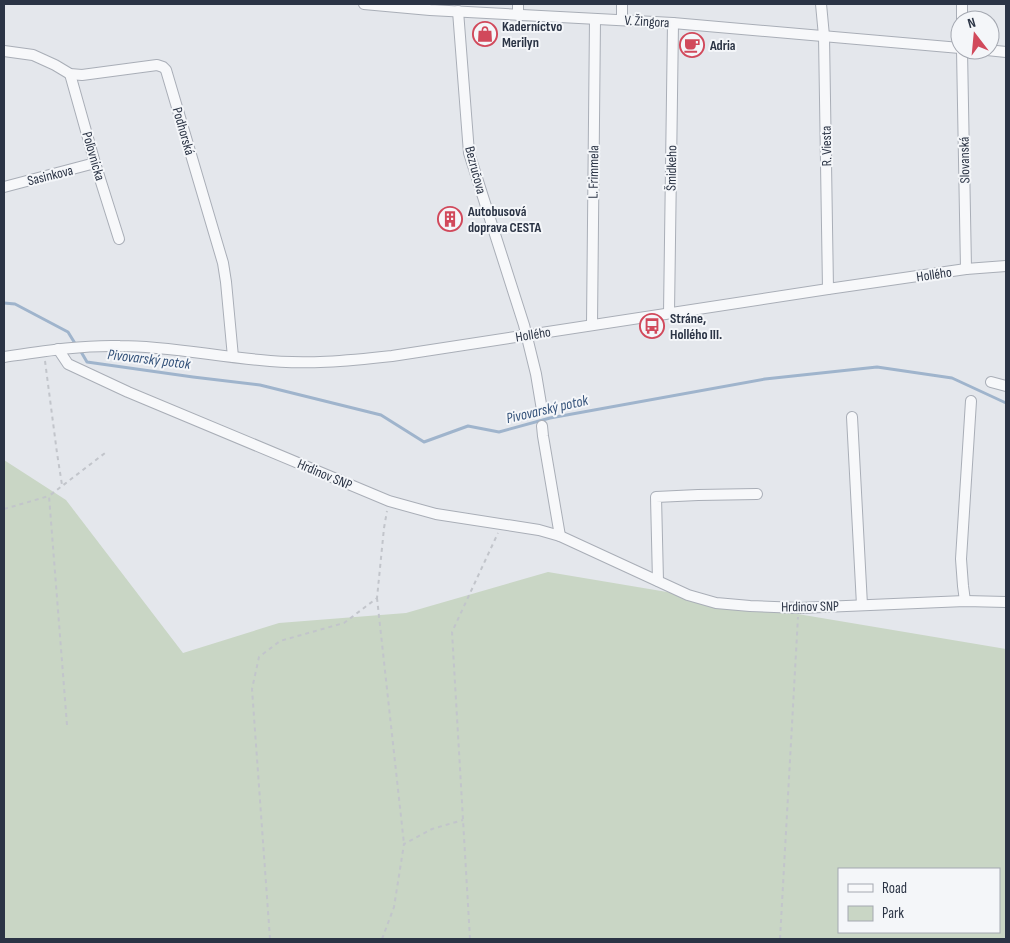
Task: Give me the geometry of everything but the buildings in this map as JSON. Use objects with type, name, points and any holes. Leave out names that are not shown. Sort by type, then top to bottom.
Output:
[{"type":"street","name":"V. Žingora","points":[[364,4],[430,7],[458,12],[673,23],[950,48]]},
{"type":"street","points":[[518,4],[518,15]]},
{"type":"street","points":[[622,4],[622,20]]},
{"type":"street","name":"R. Viesta","points":[[821,4],[824,36],[828,289]]},
{"type":"street","name":"Bezručova","points":[[458,12],[469,153],[526,335],[536,374],[542,410]]},
{"type":"street","name":"L. Frimmela","points":[[592,325],[595,19]]},
{"type":"street","name":"Šmidkeho","points":[[669,314],[673,23]]},
{"type":"street","points":[[4,51],[33,55],[55,64],[70,74]]},
{"type":"street","name":"Slovanská","points":[[961,60],[966,269]]},
{"type":"street","name":"Podhorská","points":[[70,74],[82,75],[157,65],[163,66],[166,70],[223,263],[233,358]]},
{"type":"street","name":"Poľovnícka","points":[[70,74],[119,239]]},
{"type":"street","name":"Sasinkova","points":[[4,187],[95,163]]},
{"type":"street","name":"Hollého","points":[[64,348],[122,346],[170,349],[233,358],[289,362],[356,360],[966,269],[1006,266]]},
{"type":"street","points":[[4,358],[64,348]]},
{"type":"street","name":"Hrdinov SNP","points":[[64,348],[68,364],[389,501],[436,514],[538,530],[560,536],[688,596],[716,603],[799,608],[965,601],[1006,602]]},
{"type":"street","points":[[991,382],[1006,386]]},
{"type":"street","points":[[965,601],[961,559],[971,400]]},
{"type":"street","points":[[852,417],[862,605]]},
{"type":"street","points":[[542,426],[560,536]]},
{"type":"street","points":[[658,582],[656,497],[698,494],[757,494]]},
{"type":"path","points":[[44,351],[63,485]]},
{"type":"path","points":[[4,510],[49,496],[105,453]]},
{"type":"path","points":[[49,496],[67,725]]},
{"type":"path","points":[[382,939],[394,907],[404,844],[377,598],[384,528],[389,501]]},
{"type":"path","points":[[470,939],[452,632],[502,525]]},
{"type":"path","points":[[270,939],[252,689],[259,657],[280,641],[344,623],[377,598]]},
{"type":"path","points":[[780,939],[799,608]]},
{"type":"path","points":[[404,844],[432,829],[463,820]]},
{"type":"green space","points":[[4,460],[66,500],[183,653],[279,623],[406,613],[548,572],[1006,649],[1006,939],[4,939]]},
{"type":"waterway","name":"Pivovarský potok","points":[[4,303],[15,304],[68,332],[76,345]]},
{"type":"waterway","name":"Pivovarský potok","points":[[80,350],[87,362],[260,385],[381,415],[424,442],[468,426],[499,432],[550,418],[765,379],[877,367],[952,378],[1006,403]]},
{"type":"place","name":"Kaderníctvo Merilyn","points":[[485,34]]},
{"type":"place","name":"Adria","points":[[692,45]]},
{"type":"place","name":"Autobusová doprava CESTA","points":[[450,219]]},
{"type":"place","name":"Stráne, Hollého III.","points":[[652,326]]}]
